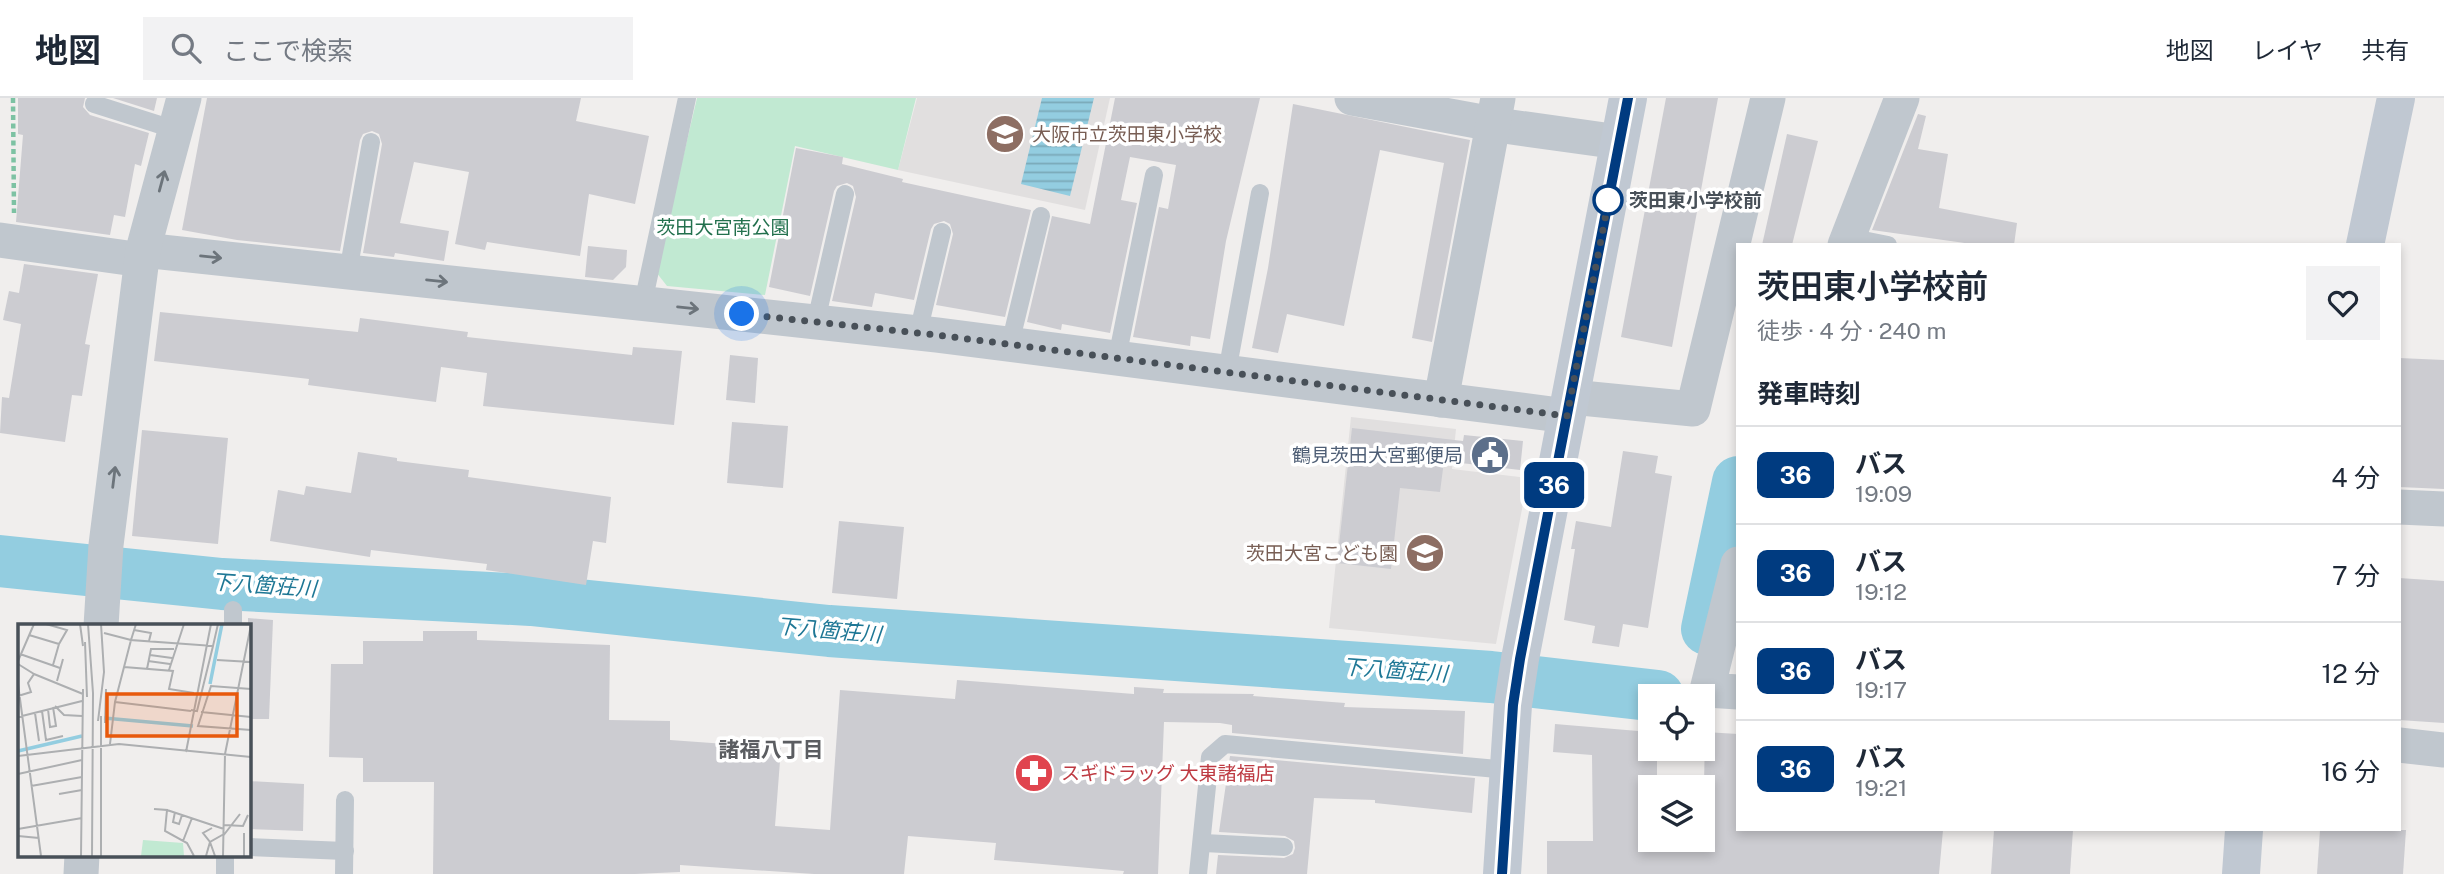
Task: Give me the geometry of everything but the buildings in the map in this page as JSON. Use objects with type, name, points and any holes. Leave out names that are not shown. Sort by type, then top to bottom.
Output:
[{"type":"street","points":[[1352,98],[1496,111],[1619,142]]},
{"type":"street","points":[[1502,874],[1513,705],[1520,659],[1628,98]]},
{"type":"street","points":[[7,241],[348,272],[816,321],[1440,400],[1569,407],[1693,409],[1768,98]]},
{"type":"street","points":[[1846,241],[1902,98]]},
{"type":"street","points":[[2365,243],[2396,98]]},
{"type":"street","points":[[1440,400],[1496,111]]},
{"type":"street","points":[[102,615],[106,545],[143,255],[180,114]]},
{"type":"street","points":[[2401,507],[2444,509]]},
{"type":"street","points":[[1736,572],[1707,690],[1736,692]]},
{"type":"street","points":[[2401,745],[2444,750]]},
{"type":"street","points":[[2241,874],[2244,831]]},
{"type":"street","points":[[81,874],[82,856]]},
{"type":"lane","points":[[643,303],[687,98]]},
{"type":"lane","points":[[94,104],[180,114]]},
{"type":"lane","points":[[348,272],[371,142]]},
{"type":"lane","points":[[1116,358],[1154,175]]},
{"type":"lane","points":[[1227,372],[1260,193]]},
{"type":"lane","points":[[816,321],[845,194]]},
{"type":"lane","points":[[1010,344],[1041,216]]},
{"type":"lane","points":[[918,333],[942,232]]},
{"type":"lane","points":[[1846,241],[1867,243]]},
{"type":"lane","points":[[1198,874],[1204,843],[1210,757],[1225,744],[1508,770]]},
{"type":"lane","points":[[344,874],[345,800]]},
{"type":"lane","points":[[1204,843],[1284,847]]},
{"type":"lane","points":[[250,847],[345,851]]},
{"type":"lane","points":[[225,856],[225,874]]},
{"type":"path","points":[[7,241],[13,98]]},
{"type":"shaded area","name":"大阪市立茨田東小学校","points":[[917,98],[1110,98],[1085,210],[898,170]]},
{"type":"shaded area","name":"茨田大宮こども園","points":[[1351,417],[1456,429],[1452,469],[1528,478],[1496,644],[1329,628]]},
{"type":"green space","name":"茨田大宮南公園","points":[[697,98],[916,98],[898,170],[795,146],[765,295],[667,286],[656,272]]},
{"type":"water","points":[[1042,98],[1094,98],[1070,196],[1021,184]]},
{"type":"waterway","points":[[1707,629],[1736,491]]},
{"type":"waterway","name":"下八箇荘川","points":[[0,561],[222,584],[531,600],[829,631],[1491,677],[1638,694]]},
{"type":"bus line","name":"36","points":[[1502,874],[1513,705],[1520,659],[1628,98]]},
{"type":"place","name":"大阪市立茨田東小学校","points":[[1005,134]]},
{"type":"place","name":"茨田東小学校前","points":[[1608,200]]},
{"type":"place","name":"鶴見茨田大宮郵便局","points":[[1490,455]]},
{"type":"place","name":"茨田大宮こども園","points":[[1425,553]]},
{"type":"place","name":"スギドラッグ 大東諸福店","points":[[1034,773]]},
{"type":"district","name":"諸福八丁目","points":[[771,749]]},
{"type":"route","points":[[742,314],[937,335],[1567,416],[1610,193],[1608,200]]}]
